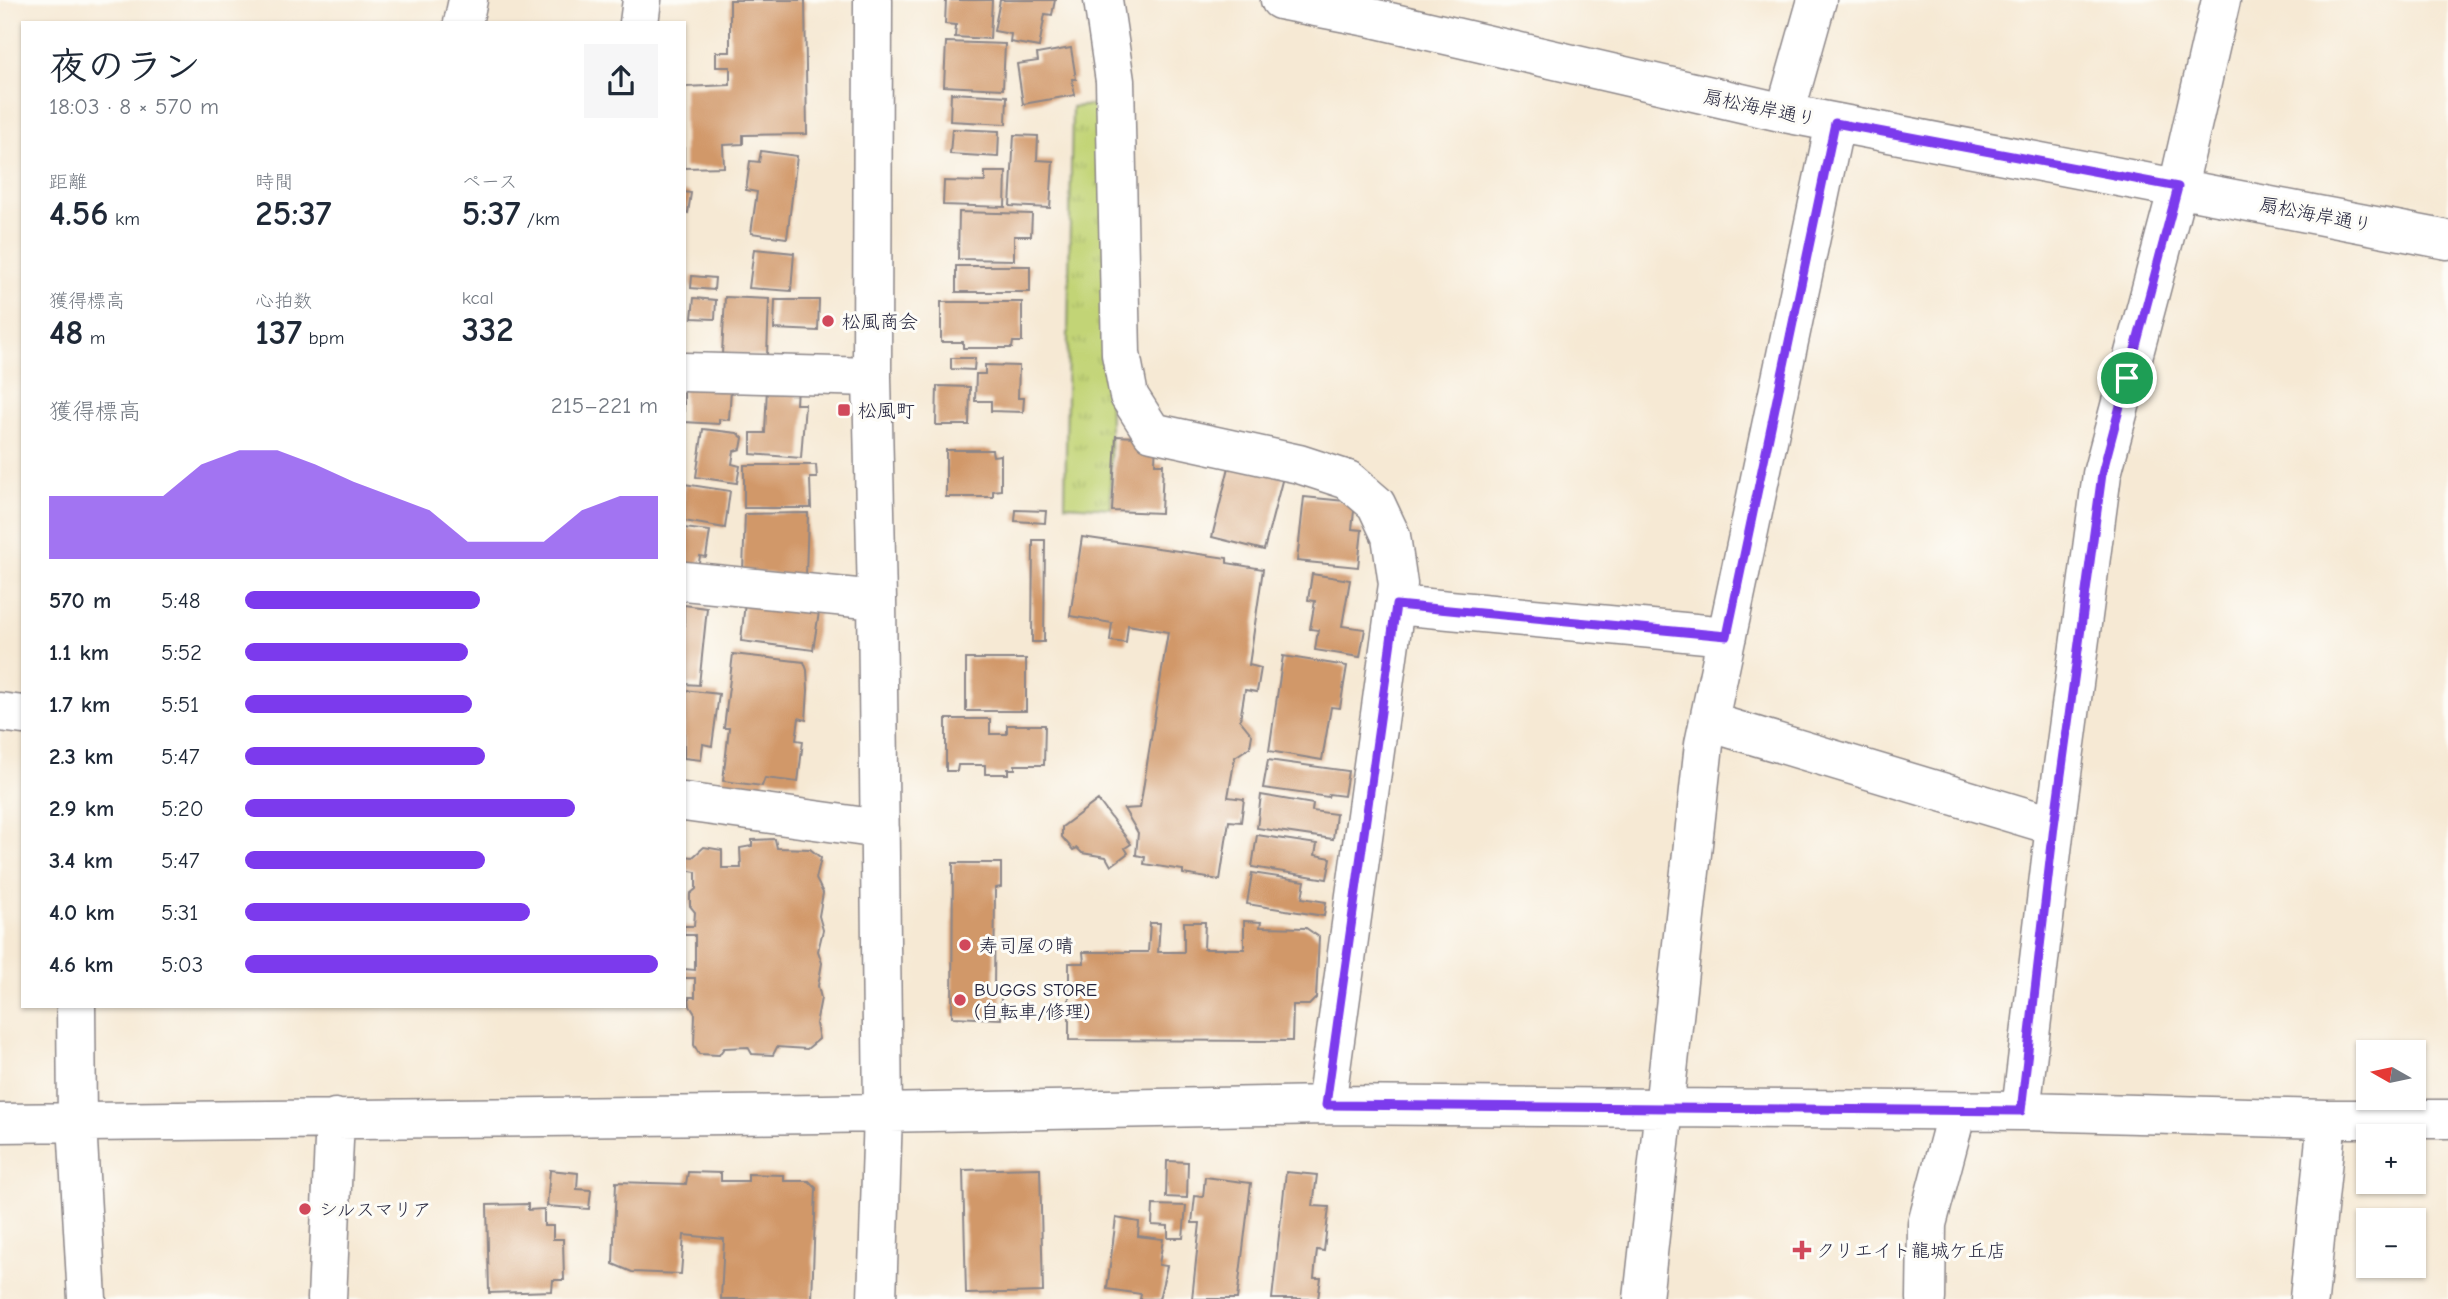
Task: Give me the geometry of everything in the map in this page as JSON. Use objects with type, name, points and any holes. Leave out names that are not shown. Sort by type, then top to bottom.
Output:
[{"type":"street","points":[[463,21],[468,0]]},
{"type":"street","points":[[639,21],[642,0]]},
{"type":"street","points":[[873,0],[872,377],[883,1113],[877,1299]]},
{"type":"street","points":[[1103,0],[1115,80],[1121,354],[1129,396],[1152,432],[1299,464],[1348,480],[1376,504],[1391,536],[1398,583],[1396,605],[1326,1105]]},
{"type":"street","name":"扇松海岸通り","points":[[1280,0],[1370,9],[1785,113],[2448,240]]},
{"type":"street","points":[[1785,113],[1817,0]]},
{"type":"street","points":[[2021,1111],[2054,826],[2102,474],[2178,187],[2221,0]]},
{"type":"street","points":[[1643,1299],[1704,744],[1835,123]]},
{"type":"street","points":[[686,372],[872,377]]},
{"type":"street","points":[[686,581],[877,600]]},
{"type":"street","points":[[1396,605],[1727,636]]},
{"type":"street","points":[[0,712],[21,715]]},
{"type":"street","points":[[1709,722],[2054,826]]},
{"type":"street","points":[[686,802],[880,829]]},
{"type":"street","points":[[76,1008],[77,1123],[87,1299]]},
{"type":"street","points":[[0,1123],[1326,1105],[2021,1111],[2448,1119]]},
{"type":"street","points":[[1926,1299],[1927,1224],[1957,1111]]},
{"type":"street","points":[[327,1299],[335,1118]]},
{"type":"street","points":[[2309,1299],[2327,1118]]},
{"type":"green space","points":[[1106,104],[1111,508],[1065,505],[1072,107]]},
{"type":"building","points":[[730,0],[805,0],[807,134],[743,135],[743,144],[723,145],[724,167],[686,168],[686,87],[730,85],[730,67],[716,67],[716,52],[730,52]]},
{"type":"building","points":[[946,0],[992,0],[990,39],[955,37],[956,25],[945,24]]},
{"type":"building","points":[[1000,0],[1055,0],[1052,15],[1045,14],[1039,47],[1010,42],[1011,34],[994,31]]},
{"type":"building","points":[[946,42],[1005,44],[1003,89],[944,86]]},
{"type":"building","points":[[1071,48],[1076,79],[1072,79],[1075,95],[1023,104],[1017,64],[1038,61],[1037,54]]},
{"type":"building","points":[[951,93],[1007,96],[1006,124],[950,121]]},
{"type":"building","points":[[952,129],[999,131],[998,157],[950,154]]},
{"type":"building","points":[[1014,135],[1038,136],[1037,160],[1053,161],[1050,208],[1010,206]]},
{"type":"building","points":[[761,151],[797,156],[787,238],[751,233],[757,192],[746,190],[750,161],[759,162]]},
{"type":"building","points":[[985,172],[1006,172],[1005,207],[943,205],[944,181],[985,182]]},
{"type":"building","points":[[686,192],[691,193],[686,212]]},
{"type":"building","points":[[959,212],[1032,214],[1031,236],[1014,236],[1014,260],[958,259]]},
{"type":"building","points":[[754,249],[794,253],[791,291],[749,288]]},
{"type":"building","points":[[956,266],[1030,266],[1030,292],[956,292]]},
{"type":"building","points":[[692,276],[715,278],[714,290],[691,288]]},
{"type":"building","points":[[725,297],[769,299],[767,356],[722,354]]},
{"type":"building","points":[[694,298],[716,300],[715,319],[692,318]]},
{"type":"building","points":[[775,300],[819,300],[818,331],[774,329]]},
{"type":"building","points":[[941,302],[1022,302],[1022,342],[1013,342],[1012,348],[963,348],[963,342],[941,342]]},
{"type":"building","points":[[951,358],[975,358],[974,370],[951,369]]},
{"type":"building","points":[[985,365],[1019,366],[1018,398],[1024,398],[1023,412],[991,411],[991,401],[975,401],[976,374],[985,374]]},
{"type":"building","points":[[686,386],[731,389],[729,420],[719,419],[719,424],[686,422]]},
{"type":"building","points":[[937,386],[970,387],[969,425],[936,425]]},
{"type":"building","points":[[767,387],[797,388],[796,404],[805,404],[801,458],[751,454],[751,433],[765,433]]},
{"type":"building","points":[[703,429],[737,433],[743,438],[741,449],[734,451],[732,464],[740,466],[737,483],[696,477]]},
{"type":"building","points":[[1116,436],[1156,438],[1155,464],[1163,464],[1161,513],[1112,511]]},
{"type":"building","points":[[946,450],[992,450],[993,456],[1001,455],[1001,490],[993,491],[993,497],[946,497]]},
{"type":"building","points":[[1230,463],[1283,477],[1264,550],[1212,537]]},
{"type":"building","points":[[744,465],[816,465],[817,478],[810,478],[811,508],[744,508]]},
{"type":"building","points":[[686,484],[730,491],[725,528],[686,521]]},
{"type":"building","points":[[1304,497],[1355,502],[1352,529],[1362,530],[1358,567],[1297,561]]},
{"type":"building","points":[[1016,510],[1046,511],[1045,523],[1015,521]]},
{"type":"building","points":[[808,513],[806,577],[743,571],[745,514]]},
{"type":"building","points":[[686,528],[710,531],[706,557],[700,556],[698,569],[686,568]]},
{"type":"building","points":[[1082,537],[1227,558],[1227,563],[1263,569],[1249,665],[1261,668],[1257,692],[1245,690],[1240,720],[1252,735],[1250,747],[1235,757],[1228,797],[1244,799],[1241,822],[1229,821],[1220,880],[1183,874],[1183,870],[1144,864],[1145,857],[1136,855],[1138,833],[1124,809],[1140,808],[1168,632],[1128,625],[1126,643],[1110,641],[1112,623],[1070,616]]},
{"type":"building","points":[[1033,540],[1045,540],[1044,642],[1032,642]]},
{"type":"building","points":[[1312,574],[1350,580],[1342,626],[1365,629],[1360,657],[1315,650],[1318,630],[1310,629],[1315,601],[1308,600]]},
{"type":"building","points":[[745,602],[819,612],[813,650],[741,641]]},
{"type":"building","points":[[686,605],[707,608],[699,685],[686,684]]},
{"type":"building","points":[[733,654],[804,662],[808,690],[806,720],[799,718],[796,740],[803,741],[798,782],[765,778],[762,786],[723,781],[729,728],[724,728]]},
{"type":"building","points":[[1283,656],[1347,666],[1340,708],[1331,707],[1322,760],[1269,751]]},
{"type":"building","points":[[966,659],[1026,659],[1026,711],[966,711]]},
{"type":"building","points":[[686,690],[719,694],[712,746],[703,744],[701,760],[686,758]]},
{"type":"building","points":[[946,719],[990,719],[990,734],[1007,734],[1007,725],[1045,725],[1044,765],[1015,765],[1015,769],[1008,769],[1008,774],[985,774],[985,765],[958,765],[957,771],[946,771]]},
{"type":"building","points":[[1268,760],[1348,771],[1344,796],[1329,794],[1328,797],[1263,788]]},
{"type":"building","points":[[1261,795],[1313,804],[1312,811],[1336,814],[1333,839],[1257,828]]},
{"type":"building","points":[[1098,800],[1131,844],[1125,848],[1128,853],[1111,866],[1106,857],[1082,853],[1077,848],[1073,850],[1062,837],[1062,827]]},
{"type":"building","points":[[1257,835],[1317,844],[1315,855],[1331,858],[1327,879],[1252,867]]},
{"type":"building","points":[[775,839],[777,848],[810,849],[821,858],[816,879],[823,893],[819,916],[823,930],[818,951],[822,963],[818,986],[821,998],[816,1024],[819,1039],[807,1049],[777,1047],[773,1055],[752,1054],[748,1047],[724,1048],[719,1055],[699,1054],[694,1045],[695,1014],[689,997],[695,997],[695,978],[686,978],[686,969],[695,970],[695,935],[686,935],[686,926],[694,926],[695,912],[690,906],[690,894],[696,889],[696,872],[686,870],[686,856],[693,857],[704,847],[722,850],[722,868],[741,868],[740,848],[752,846],[752,840]]},
{"type":"building","points":[[953,863],[1001,863],[1001,887],[995,888],[994,991],[1001,991],[1001,1019],[952,1017]]},
{"type":"building","points":[[1252,873],[1305,881],[1302,898],[1326,902],[1324,916],[1247,904]]},
{"type":"building","points":[[1244,921],[1261,922],[1260,927],[1306,928],[1319,937],[1316,998],[1309,1005],[1293,1005],[1292,1041],[1069,1040],[1069,963],[1084,963],[1083,952],[1148,952],[1150,923],[1160,923],[1158,952],[1184,952],[1184,922],[1205,922],[1204,949],[1244,949]]},
{"type":"building","points":[[1167,1161],[1188,1162],[1187,1198],[1166,1197]]},
{"type":"building","points":[[1040,1168],[1043,1292],[966,1294],[963,1170]]},
{"type":"building","points":[[550,1170],[578,1173],[577,1189],[591,1190],[589,1209],[547,1206]]},
{"type":"building","points":[[688,1172],[721,1173],[721,1181],[748,1181],[748,1174],[784,1175],[784,1181],[809,1181],[816,1188],[812,1299],[721,1299],[724,1239],[684,1235],[681,1274],[632,1272],[613,1264],[616,1182],[686,1184]]},
{"type":"building","points":[[1286,1172],[1317,1175],[1313,1206],[1329,1207],[1324,1251],[1317,1250],[1314,1278],[1321,1278],[1318,1299],[1272,1299]]},
{"type":"building","points":[[1205,1177],[1251,1183],[1237,1299],[1192,1299],[1200,1223],[1192,1223],[1195,1196],[1203,1197]]},
{"type":"building","points":[[528,1204],[528,1210],[544,1209],[544,1226],[553,1226],[553,1239],[563,1239],[564,1280],[553,1280],[552,1291],[489,1293],[487,1205]]},
{"type":"building","points":[[1153,1205],[1186,1206],[1183,1238],[1168,1238],[1168,1226],[1152,1225]]},
{"type":"building","points":[[1116,1218],[1139,1222],[1138,1236],[1163,1239],[1159,1265],[1167,1266],[1159,1299],[1140,1299],[1141,1294],[1107,1289]]},
{"type":"place","name":"松風商会","points":[[828,321]]},
{"type":"place","name":"松風町","points":[[844,410]]},
{"type":"place","name":"寿司屋の晴","points":[[965,945]]},
{"type":"place","name":"BUGGS STORE (自転車/修理)","points":[[960,1000]]},
{"type":"place","name":"シルスマリア","points":[[305,1209]]},
{"type":"place","name":"クリエイト龍城ケ丘店","points":[[1802,1250]]},
{"type":"route","points":[[1835,123],[2178,187],[2127,378],[2102,474],[2054,826],[2021,1111],[1326,1105],[1396,605],[1727,636],[1835,123]]}]
